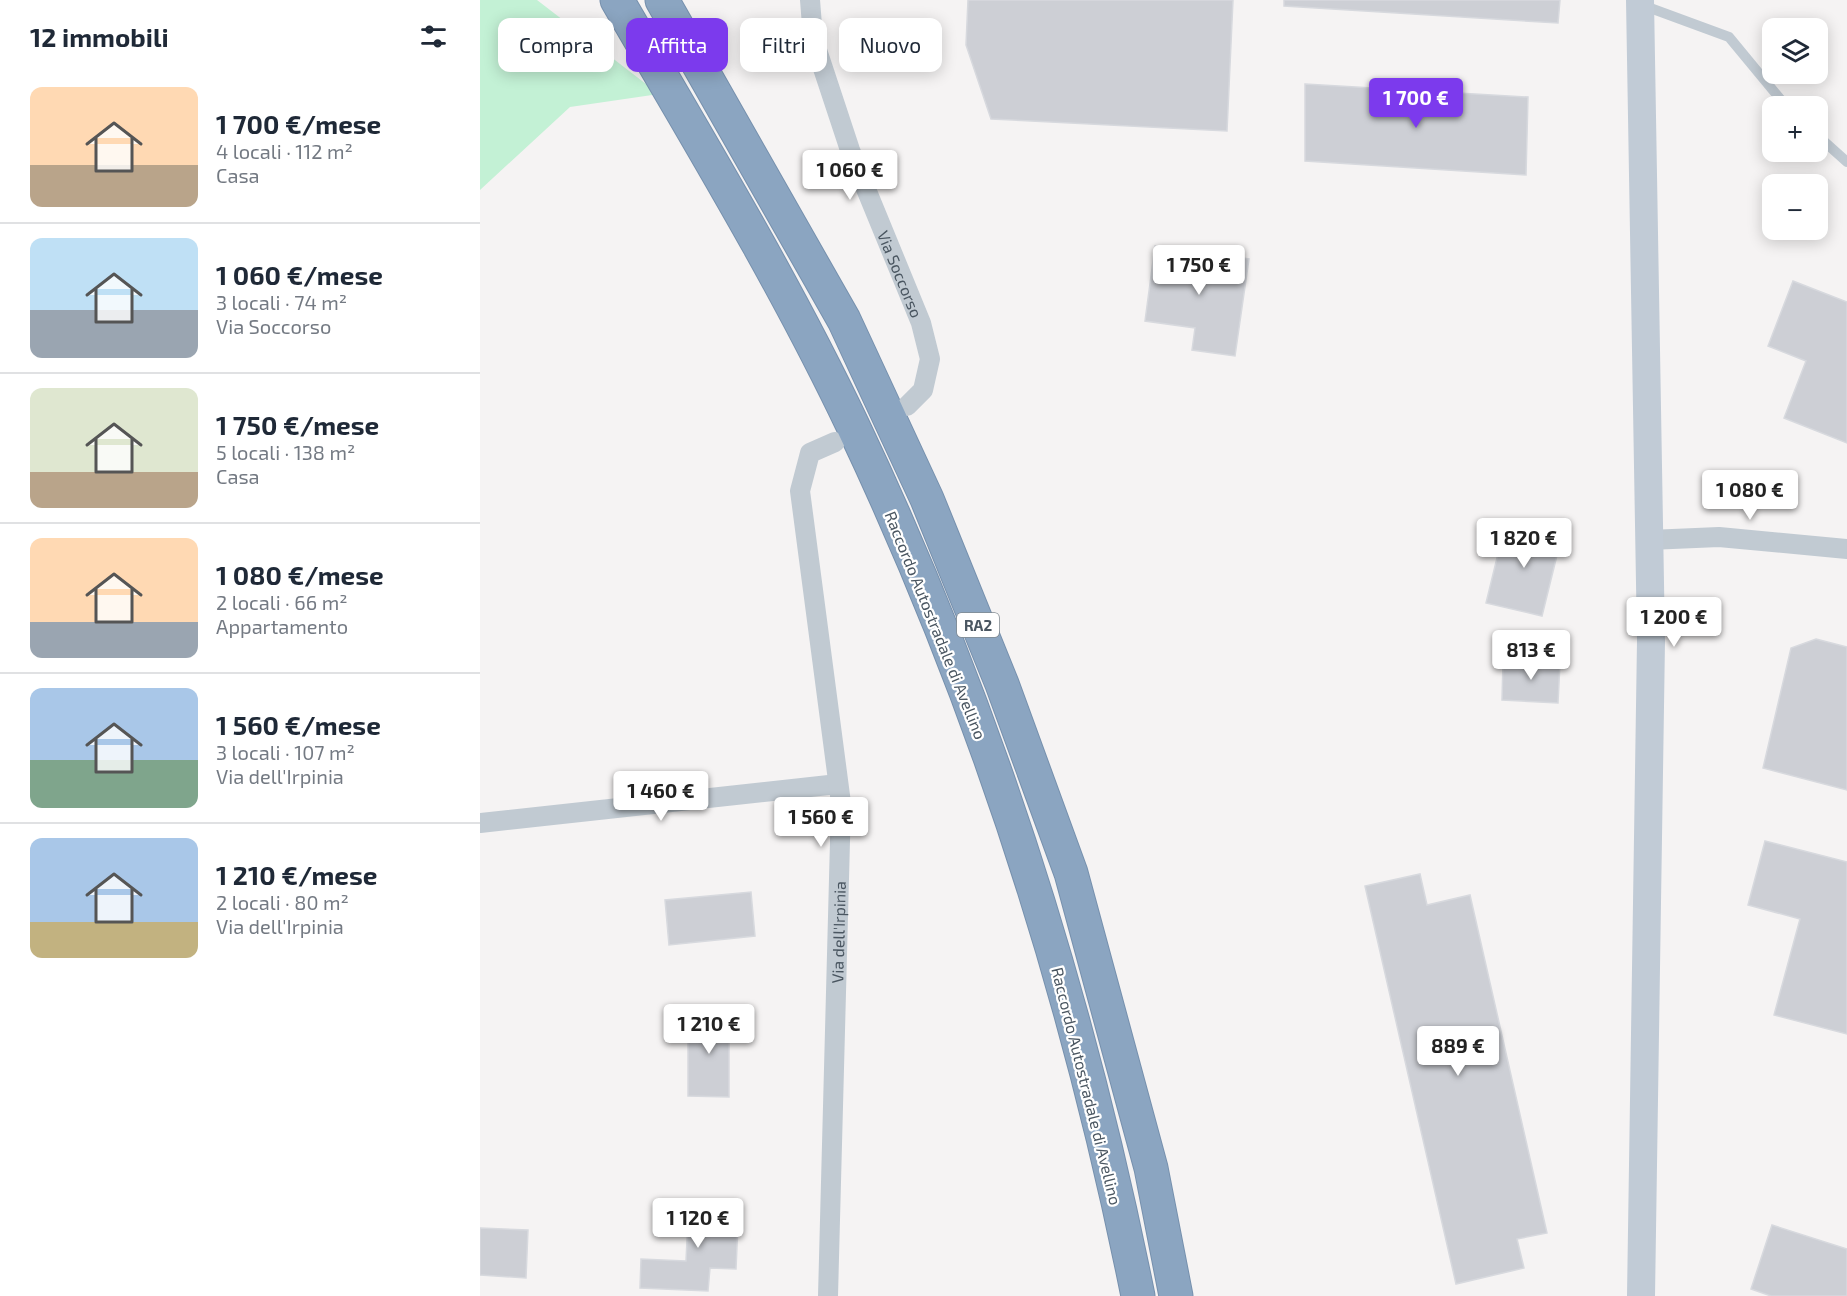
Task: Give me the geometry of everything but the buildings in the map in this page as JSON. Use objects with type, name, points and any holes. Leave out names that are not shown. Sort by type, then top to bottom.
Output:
[{"type":"highway","name":"Raccordo Autostradale di Avellino","points":[[617,0],[800,319],[854,427],[914,564],[980,734],[1050,945],[1111,1174],[1137,1296]]},
{"type":"highway","name":"RA2","points":[[662,0],[844,320],[927,499],[1002,684],[1071,873],[1151,1168],[1176,1296]]},
{"type":"street","name":"Via Soccorso","points":[[810,0],[813,38],[850,150],[921,323],[930,359],[923,390],[907,406]]},
{"type":"street","points":[[1640,2],[1651,641],[1641,1296]]},
{"type":"street","name":"Via dell'Irpinia","points":[[828,1296],[841,803],[800,491],[810,453],[835,442]]},
{"type":"street","points":[[1649,540],[1719,537],[1847,549]]},
{"type":"street","points":[[480,823],[838,784]]},
{"type":"lane","points":[[1640,2],[1729,38],[1778,96]]},
{"type":"lane","points":[[1828,145],[1847,162]]},
{"type":"green space","points":[[480,0],[537,0],[560,18],[498,18],[498,72],[614,72],[614,59],[626,69],[626,72],[630,72],[659,94],[570,107],[480,190]]}]
